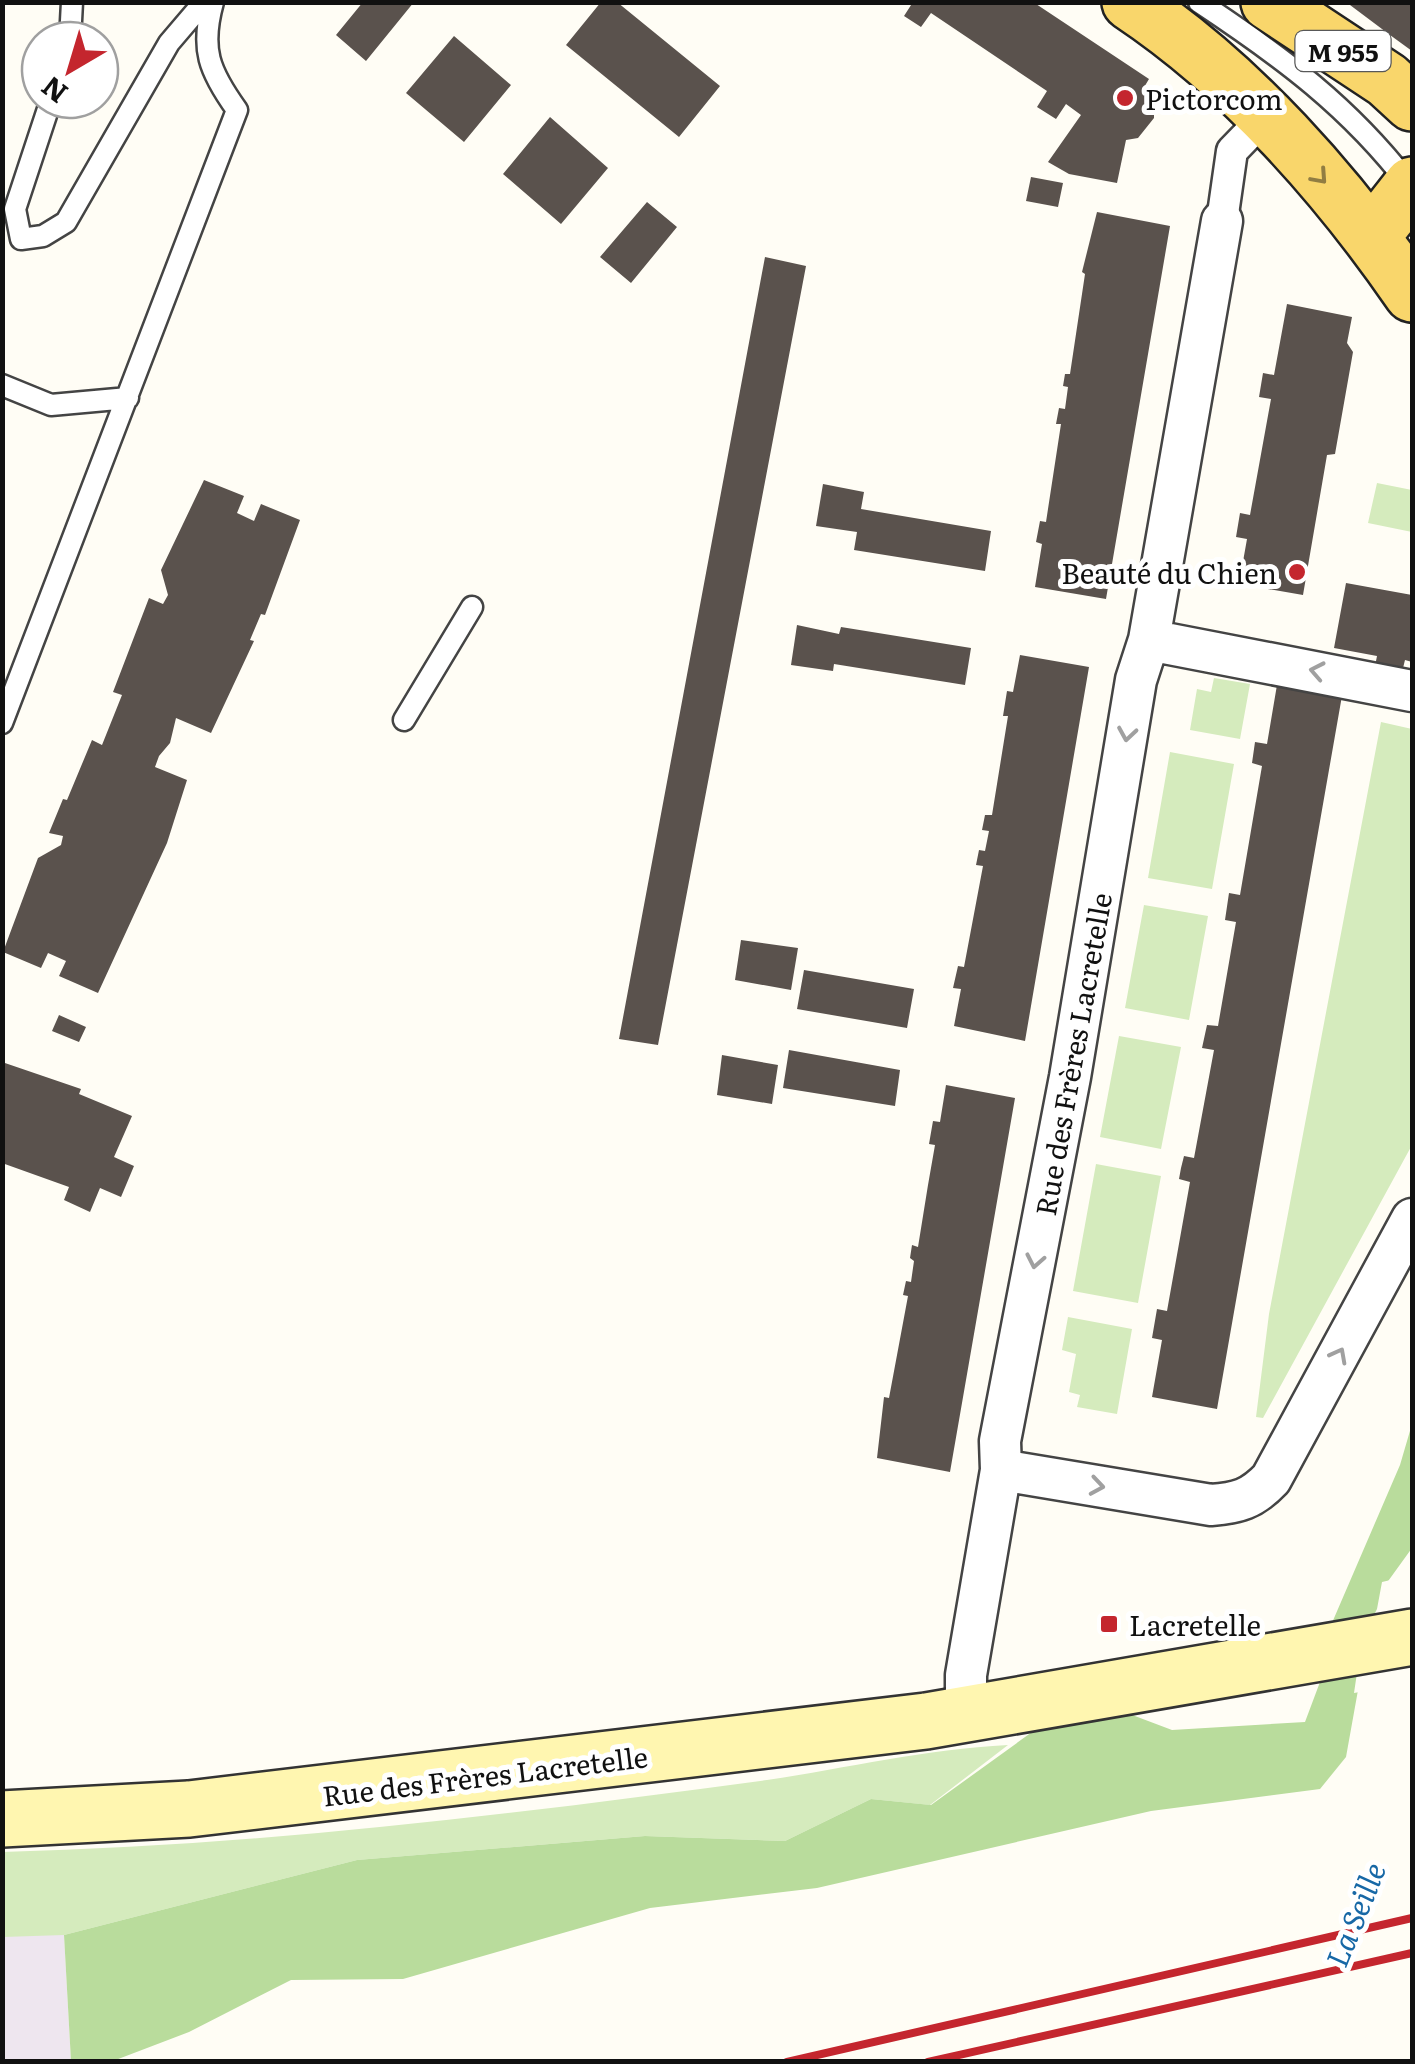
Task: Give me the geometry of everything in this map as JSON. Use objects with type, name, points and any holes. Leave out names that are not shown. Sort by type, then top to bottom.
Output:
[{"type":"main road","name":"M 955","points":[[1130,2],[1177,34],[1264,118],[1404,204],[1412,294]]},
{"type":"main road","name":"M 955","points":[[1269,2],[1388,80],[1412,104]]},
{"type":"main road","name":"Rue des Frères Lacretelle","points":[[2,1819],[189,1809],[966,1716],[1412,1637]]},
{"type":"street","name":"Rue des Frères Lacretelle","points":[[966,1716],[966,1676],[1001,1470],[1000,1441],[1070,1077],[1136,680],[1149,640],[1232,151],[1264,118]]},
{"type":"street","points":[[1149,640],[1412,691]]},
{"type":"street","points":[[1001,1470],[1211,1505],[1236,1504],[1255,1495],[1271,1479],[1412,1219]]},
{"type":"lane","points":[[44,120],[15,208],[21,239],[44,236],[66,222],[169,43],[204,2]]},
{"type":"lane","points":[[2,723],[236,110],[217,83],[203,38],[213,2]]},
{"type":"lane","name":"M 955","points":[[1199,2],[1274,52],[1350,113],[1404,204]]},
{"type":"lane","points":[[2,385],[52,405],[128,398]]},
{"type":"lane","points":[[404,720],[472,607]]},
{"type":"shaded area","points":[[3,1928],[64,1935],[71,2061],[3,2062]]},
{"type":"green space","points":[[1377,483],[1412,490],[1412,532],[1368,523]]},
{"type":"green space","points":[[1214,678],[1250,684],[1240,739],[1190,730],[1197,689],[1211,692]]},
{"type":"green space","points":[[1381,722],[1412,729],[1412,1145],[1263,1418],[1256,1417],[1269,1314]]},
{"type":"green space","points":[[1170,752],[1234,764],[1212,889],[1148,878]]},
{"type":"green space","points":[[1144,905],[1208,916],[1189,1020],[1125,1008]]},
{"type":"green space","points":[[1119,1036],[1181,1047],[1161,1149],[1100,1137]]},
{"type":"green space","points":[[1096,1164],[1161,1176],[1138,1303],[1073,1291]]},
{"type":"green space","points":[[1068,1317],[1132,1329],[1117,1414],[1077,1407],[1080,1395],[1069,1392],[1076,1354],[1062,1350]]},
{"type":"green space","points":[[1412,1424],[1412,1548],[1386,1584],[1367,1640],[1346,1757],[1320,1789],[1151,1811],[817,1888],[650,1908],[403,1979],[291,1980],[189,2032],[113,2061],[71,2061],[64,1935],[357,1860],[645,1836],[785,1841],[871,1799],[931,1805],[1057,1714],[1119,1710],[1172,1730],[1305,1722],[1323,1674],[1319,1653],[1400,1465]]},
{"type":"green space","points":[[1008,1745],[930,1805],[871,1799],[785,1841],[645,1836],[357,1860],[64,1935],[3,1937],[2,1852],[290,1836],[481,1816]]},
{"type":"pier","points":[[1412,1575],[1412,1683],[1354,1693],[1362,1639],[1377,1609],[1382,1582]]},
{"type":"pier","points":[[1412,1769],[1412,1886],[1387,1947],[1384,1982],[1374,1991],[1367,2035],[1351,2059],[1341,2061],[1228,2062],[1307,1829],[1326,1788]]},
{"type":"building","points":[[363,2],[414,2],[366,61],[336,35]]},
{"type":"building","points":[[601,2],[617,2],[720,86],[679,137],[566,45]]},
{"type":"building","points":[[913,2],[1033,2],[1149,79],[1143,89],[1154,103],[1154,118],[1138,138],[1126,140],[1117,183],[1069,174],[1048,162],[1081,115],[1066,104],[1056,119],[1037,107],[1047,91],[931,13],[921,27],[904,16]]},
{"type":"building","points":[[1346,2],[1412,2],[1412,51],[1390,35]]},
{"type":"building","points":[[454,36],[511,85],[464,142],[406,93]]},
{"type":"building","points":[[550,117],[608,168],[561,224],[503,174]]},
{"type":"building","points":[[1031,177],[1063,183],[1058,207],[1026,201]]},
{"type":"building","points":[[647,202],[677,227],[631,283],[600,257]]},
{"type":"building","points":[[1097,212],[1170,226],[1106,599],[1035,587],[1042,544],[1036,542],[1040,521],[1046,522],[1061,424],[1056,424],[1059,408],[1065,409],[1068,387],[1063,386],[1065,374],[1070,374],[1085,274],[1082,272]]},
{"type":"building","points":[[765,257],[806,266],[658,1045],[619,1039]]},
{"type":"building","points":[[1287,304],[1352,317],[1347,343],[1353,352],[1335,454],[1327,455],[1303,595],[1239,584],[1247,539],[1236,537],[1240,513],[1250,515],[1271,399],[1259,397],[1263,373],[1274,375]]},
{"type":"building","points":[[204,480],[244,496],[237,513],[254,521],[261,504],[300,520],[265,615],[261,614],[250,640],[254,641],[211,733],[176,718],[170,743],[159,756],[155,767],[187,780],[167,843],[98,993],[59,976],[66,961],[48,953],[41,968],[3,952],[38,858],[61,845],[63,836],[49,833],[92,740],[102,745],[122,695],[113,692],[149,598],[163,604],[168,595],[161,570]]},
{"type":"building","points":[[823,484],[864,492],[861,509],[991,531],[985,571],[854,550],[857,532],[816,526]]},
{"type":"building","points":[[1346,583],[1412,595],[1412,662],[1405,660],[1402,672],[1375,666],[1377,656],[1334,648]]},
{"type":"building","points":[[797,625],[839,634],[841,627],[971,648],[965,685],[834,664],[833,671],[791,665]]},
{"type":"building","points":[[1020,655],[1089,667],[1025,1041],[954,1026],[961,989],[953,988],[958,966],[964,967],[983,866],[976,865],[979,850],[985,851],[989,831],[982,830],[985,815],[992,815],[1008,716],[1003,716],[1007,691],[1013,692]]},
{"type":"building","points":[[1278,679],[1343,690],[1217,1409],[1152,1397],[1162,1340],[1152,1338],[1157,1309],[1167,1311],[1190,1182],[1179,1179],[1184,1156],[1194,1158],[1214,1050],[1202,1048],[1207,1025],[1218,1026],[1236,922],[1225,920],[1229,893],[1240,895],[1262,766],[1252,763],[1255,742],[1267,744]]},
{"type":"building","points":[[741,940],[798,948],[791,990],[735,980]]},
{"type":"building","points":[[804,970],[914,989],[907,1028],[797,1009]]},
{"type":"building","points":[[59,1015],[86,1027],[79,1042],[52,1031]]},
{"type":"building","points":[[789,1050],[900,1070],[895,1106],[783,1088]]},
{"type":"building","points":[[722,1055],[778,1065],[772,1104],[717,1095]]},
{"type":"building","points":[[2,1062],[81,1089],[79,1094],[132,1116],[114,1157],[134,1166],[121,1197],[100,1188],[90,1212],[64,1200],[69,1187],[2,1163]]},
{"type":"building","points":[[946,1085],[1015,1098],[950,1472],[877,1458],[884,1397],[889,1398],[908,1296],[903,1295],[906,1281],[911,1282],[912,1245],[918,1247],[935,1145],[929,1144],[933,1121],[940,1122]]},
{"type":"railway","points":[[787,2062],[1412,1918]]},
{"type":"railway","points":[[928,2062],[1412,1953]]},
{"type":"place","name":"Pictorcom","points":[[1125,98]]},
{"type":"place","name":"Beauté du Chien","points":[[1297,572]]},
{"type":"place","name":"Lacretelle","points":[[1109,1624]]},
{"type":"water label","name":"La Seille","points":[[1354,1914]]}]
